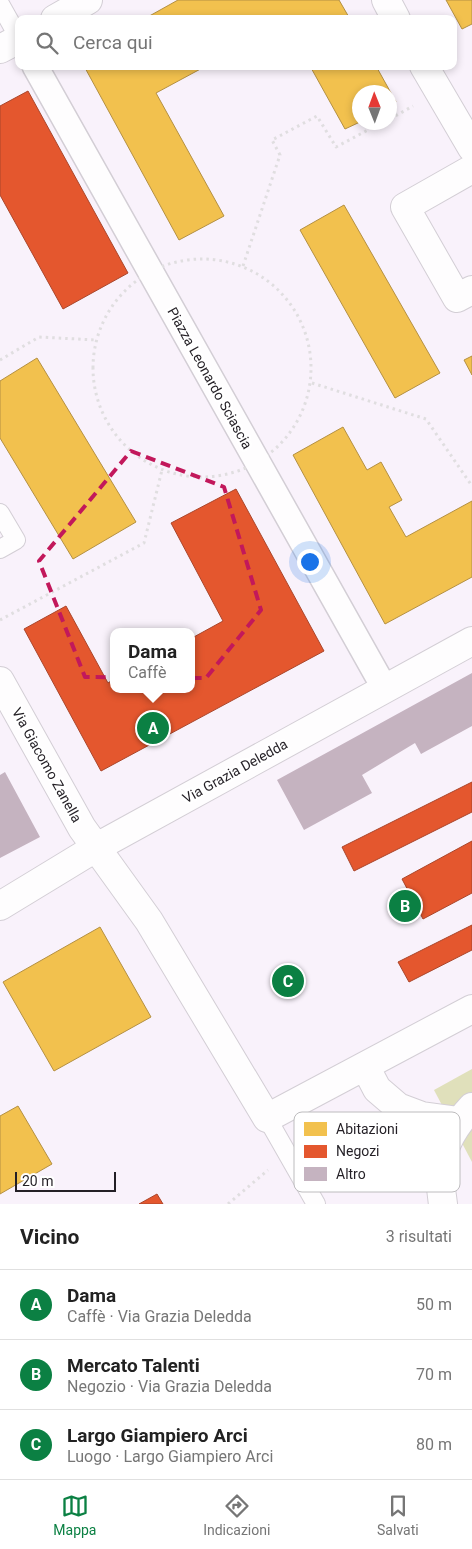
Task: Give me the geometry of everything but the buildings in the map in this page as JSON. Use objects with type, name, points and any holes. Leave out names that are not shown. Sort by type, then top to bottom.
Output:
[{"type":"street","points":[[61,15],[88,0]]},
{"type":"street","points":[[386,0],[394,15]]},
{"type":"street","points":[[0,49],[15,40]]},
{"type":"street","name":"Piazza Leonardo Sciascia","points":[[37,70],[385,689]]},
{"type":"street","points":[[426,70],[472,148]]},
{"type":"street","points":[[472,169],[405,207],[457,298],[472,290]]},
{"type":"street","name":"Via Grazia Deledda","points":[[0,906],[96,847],[472,641]]},
{"type":"street","name":"Via Giacomo Zanella","points":[[0,681],[82,828],[149,921],[267,1118]]},
{"type":"street","points":[[267,1118],[472,1009]]},
{"type":"street","points":[[365,1066],[377,1089],[398,1107],[411,1112]]},
{"type":"lane","points":[[0,4],[15,31]]},
{"type":"lane","points":[[0,513],[16,540],[0,549]]},
{"type":"lane","points":[[267,1118],[294,1164]]},
{"type":"lane","points":[[309,1192],[316,1204]]},
{"type":"path","points":[[243,266],[280,155],[272,140],[317,116],[336,148],[369,130]]},
{"type":"path","points":[[0,360],[39,338],[96,340]]},
{"type":"path","points":[[312,383],[426,420],[472,486]]},
{"type":"path","points":[[0,620],[144,544],[162,470]]},
{"type":"path","points":[[228,1204],[288,1153]]},
{"type":"highlighted area","points":[[131,451],[224,487],[261,610],[206,678],[85,677],[39,561]]},
{"type":"green space","points":[[472,1069],[472,1162],[460,1139],[460,1112],[446,1112],[434,1090]]},
{"type":"place","name":"Dama","points":[[153,728]]},
{"type":"place","name":"Mercato Talenti","points":[[405,906]]},
{"type":"place","name":"Largo Giampiero Arci","points":[[288,981]]}]
